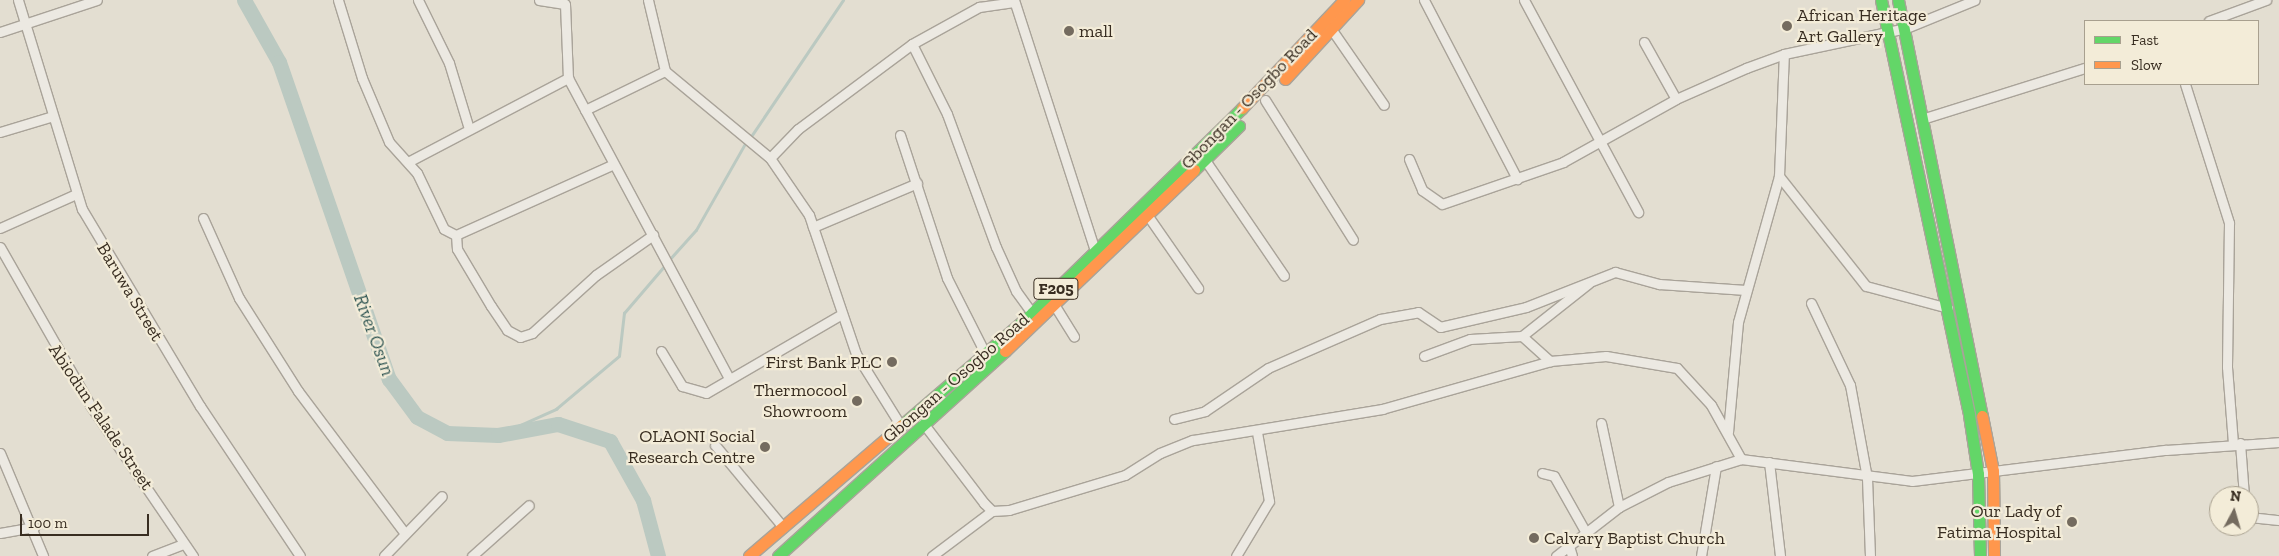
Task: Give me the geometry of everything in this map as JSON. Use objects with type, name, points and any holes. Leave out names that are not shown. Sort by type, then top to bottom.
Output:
[{"type":"main road","name":"Gbongan - Osogbo Road","points":[[778,556],[923,424],[1015,335],[1032,313],[1257,94],[1344,0]]},
{"type":"main road","name":"Gbongan - Osogbo Road","points":[[749,556],[985,353],[1015,335],[1055,306],[1265,100],[1358,0]]},
{"type":"main road","points":[[1881,0],[1948,308],[1978,474],[1980,556]]},
{"type":"main road","points":[[1898,0],[1906,28],[1925,118],[1993,471],[1994,556]]},
{"type":"street","name":"Baruwa Street","points":[[18,0],[76,194],[127,288],[300,556]]},
{"type":"street","points":[[0,32],[97,0]]},
{"type":"street","points":[[338,0],[362,78],[389,142],[408,162],[436,216],[456,236],[457,249],[507,330],[520,337],[532,333],[596,275],[653,234]]},
{"type":"street","points":[[418,0],[449,63],[468,129]]},
{"type":"street","points":[[539,0],[565,4],[567,9],[563,52],[568,78],[612,165],[653,234],[729,378]]},
{"type":"street","points":[[648,0],[665,71],[770,158],[813,227],[840,315],[856,354],[901,426]]},
{"type":"street","points":[[1424,0],[1517,179]]},
{"type":"street","points":[[1524,0],[1638,212]]},
{"type":"street","points":[[1409,160],[1422,190],[1442,204],[1517,179],[1601,142],[1676,100],[1784,54],[1906,28],[1975,0]]},
{"type":"street","points":[[2212,20],[2266,0]]},
{"type":"street","points":[[770,158],[798,129],[912,44],[979,8],[1014,1],[1095,251]]},
{"type":"street","points":[[1332,30],[1384,105]]},
{"type":"street","points":[[1644,42],[1676,100]]},
{"type":"street","points":[[912,44],[947,114],[974,193],[1016,291],[1032,313]]},
{"type":"street","points":[[1728,432],[1746,290],[1779,176],[1784,54]]},
{"type":"street","points":[[1925,118],[2084,68]]},
{"type":"street","points":[[585,110],[665,71]]},
{"type":"street","points":[[408,162],[568,78]]},
{"type":"street","points":[[2185,85],[2229,223],[2227,367],[2242,486]]},
{"type":"street","points":[[1265,100],[1353,240]]},
{"type":"street","points":[[0,132],[53,116]]},
{"type":"street","points":[[900,135],[947,278],[985,353]]},
{"type":"street","points":[[1205,160],[1284,276]]},
{"type":"street","points":[[456,236],[612,165]]},
{"type":"street","points":[[1779,176],[1866,286],[1948,308]]},
{"type":"street","points":[[813,227],[917,183]]},
{"type":"street","points":[[0,228],[76,194]]},
{"type":"street","points":[[1148,216],[1198,288]]},
{"type":"street","points":[[203,218],[239,298],[298,391],[404,532]]},
{"type":"street","name":"Abiodun Falade Street","points":[[0,247],[64,363],[143,477],[193,556]]},
{"type":"street","points":[[1174,419],[1205,410],[1268,368],[1380,319],[1418,312],[1440,327],[1526,307],[1591,281],[1623,272],[1659,284],[1746,290]]},
{"type":"street","points":[[1424,356],[1470,339],[1522,336],[1591,281]]},
{"type":"street","points":[[1811,304],[1850,385],[1867,478],[1870,556]]},
{"type":"street","points":[[1055,306],[1074,336]]},
{"type":"street","points":[[662,351],[674,377],[690,391],[712,391],[729,378],[840,315]]},
{"type":"street","points":[[1522,336],[1550,362]]},
{"type":"street","points":[[932,556],[992,511],[1030,506],[1125,475],[1186,442],[1257,432],[1382,409],[1550,362],[1606,356],[1677,368],[1707,398],[1728,432],[1741,459]]},
{"type":"street","points":[[1601,422],[1619,507]]},
{"type":"street","points":[[923,424],[992,511]]},
{"type":"street","points":[[1236,556],[1269,501],[1257,432]]},
{"type":"street","points":[[1556,556],[1585,531],[1619,507],[1668,482],[1741,459],[1867,478],[1912,481],[2236,444],[2279,442]]},
{"type":"street","points":[[715,445],[783,527]]},
{"type":"street","points":[[0,453],[34,527],[43,556]]},
{"type":"street","points":[[1769,462],[1780,556]]},
{"type":"street","points":[[1701,556],[1716,466]]},
{"type":"street","points":[[1542,473],[1554,476],[1585,531]]},
{"type":"street","points":[[384,556],[404,532],[442,496]]},
{"type":"street","points":[[472,556],[529,505]]},
{"type":"street","points":[[2259,518],[2279,520]]},
{"type":"street","points":[[0,533],[34,527]]},
{"type":"street","points":[[152,556],[184,544]]},
{"type":"street","points":[[1568,546],[1572,556]]},
{"type":"waterway","name":"River Osun","points":[[244,0],[279,62],[389,379],[417,417],[447,433],[498,435],[558,424],[610,441],[643,500],[658,556]]},
{"type":"waterway","points":[[750,138],[843,0]]},
{"type":"waterway","points":[[669,260],[696,230],[746,142]]},
{"type":"waterway","points":[[498,435],[556,409],[619,356],[624,313],[666,264]]},
{"type":"traffic: fast","points":[[1881,0],[1969,415],[1978,474],[1980,556]]},
{"type":"traffic: fast","points":[[1898,0],[1982,416]]},
{"type":"traffic: fast","points":[[902,425],[1032,313],[1242,108]]},
{"type":"traffic: fast","points":[[1194,170],[1239,126]]},
{"type":"traffic: fast","points":[[778,556],[1005,351]]},
{"type":"traffic: slow","points":[[1242,108],[1344,0]]},
{"type":"traffic: slow","points":[[1285,79],[1358,0]]},
{"type":"traffic: slow","points":[[1005,351],[1194,170]]},
{"type":"traffic: slow","points":[[1982,416],[1993,471],[1994,556]]},
{"type":"traffic: slow","points":[[749,556],[902,425]]},
{"type":"place","name":"African Heritage Art Gallery","points":[[1787,26]]},
{"type":"place","name":"mall","points":[[1069,31]]},
{"type":"place","name":"First Bank PLC","points":[[892,362]]},
{"type":"place","name":"Thermocool Showroom","points":[[857,401]]},
{"type":"place","name":"OLAONI Social Research Centre","points":[[765,447]]},
{"type":"place","name":"Our Lady of Fatima Hospital","points":[[2072,522]]},
{"type":"place","name":"Calvary Baptist Church","points":[[1534,538]]}]
